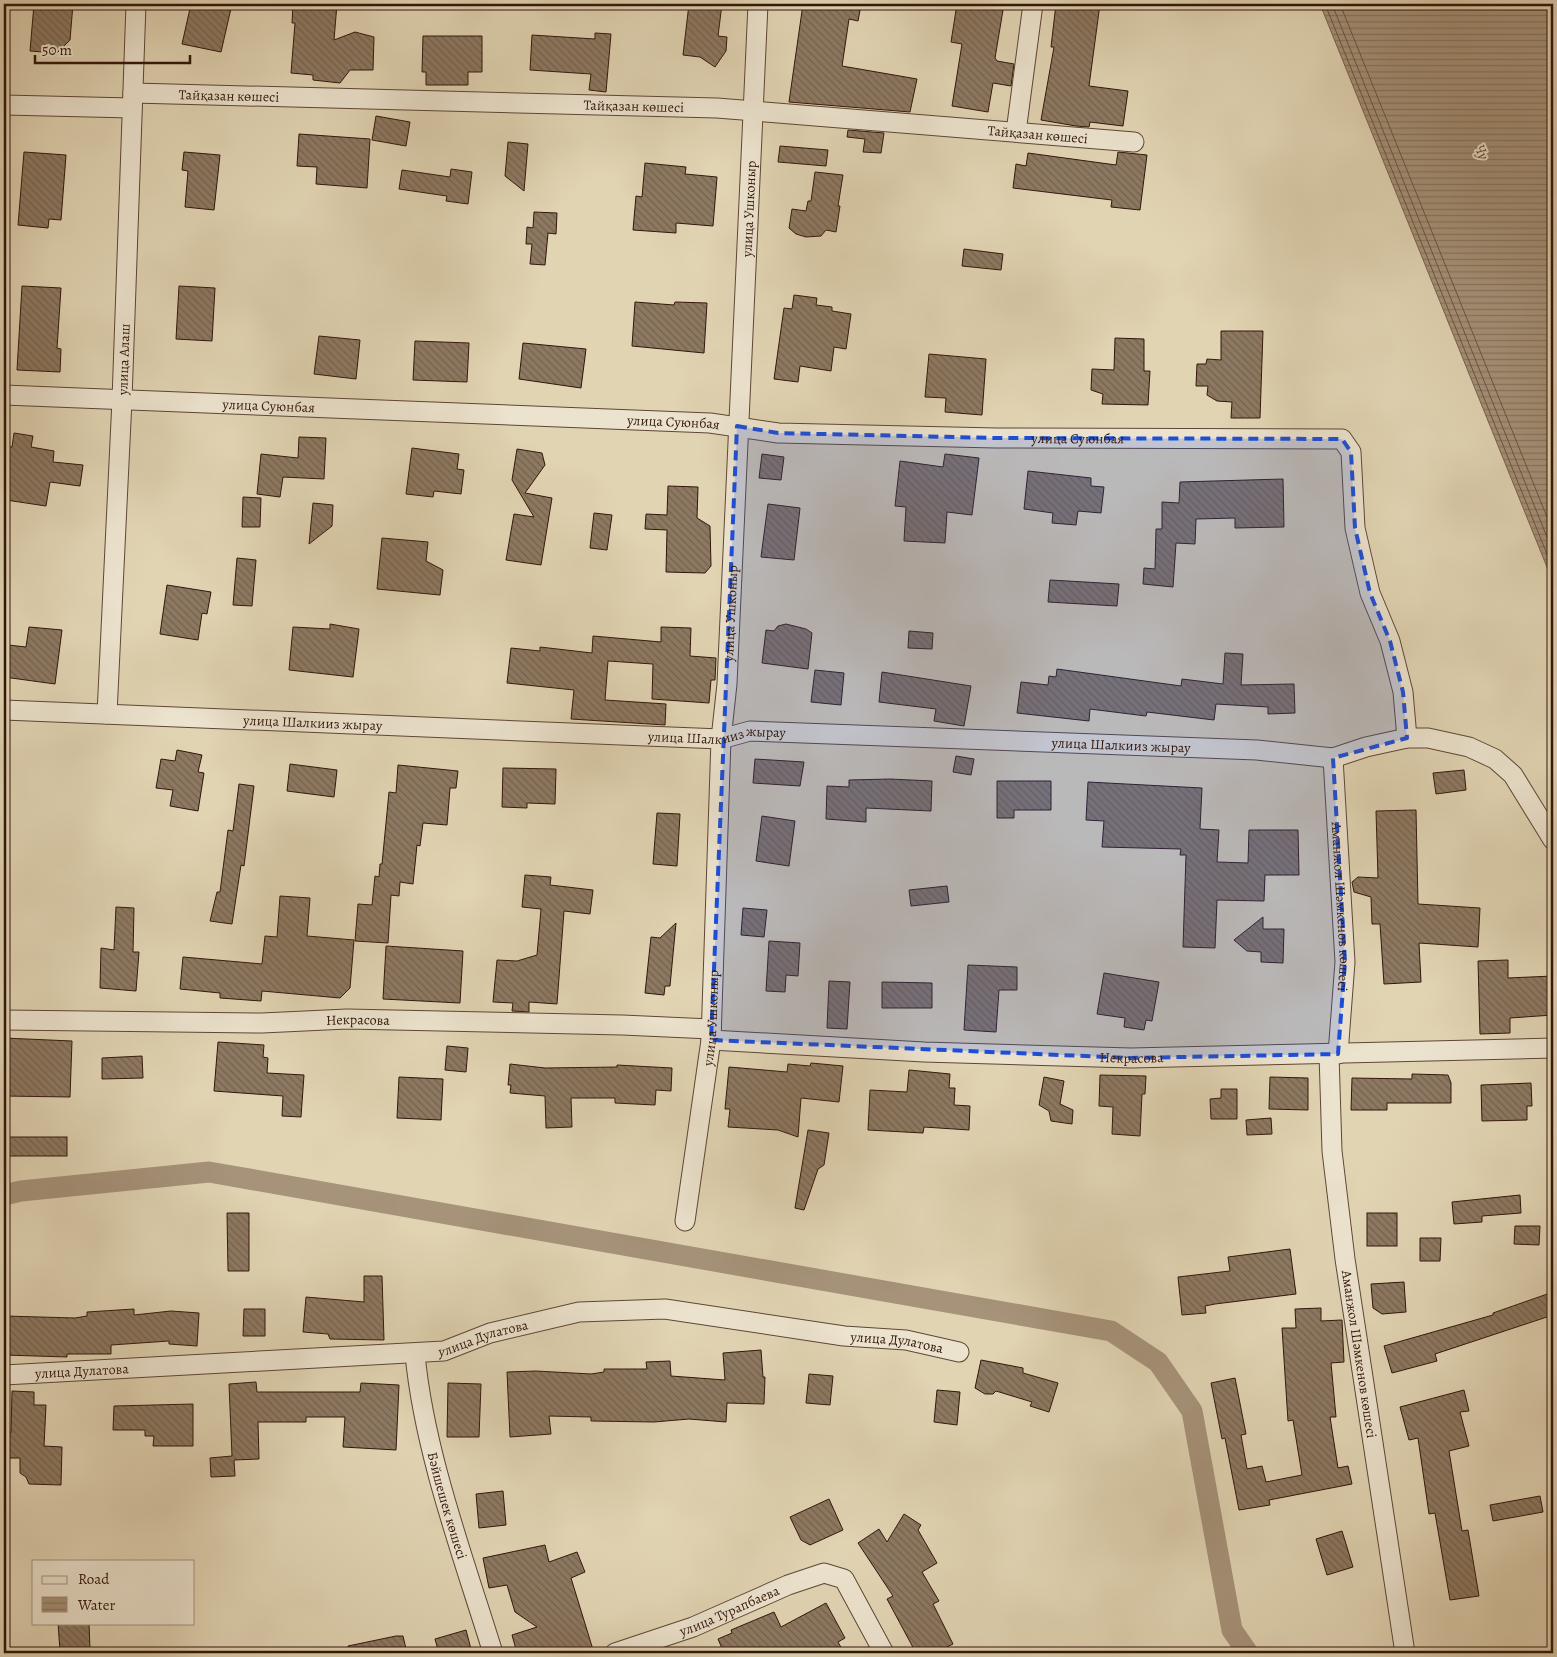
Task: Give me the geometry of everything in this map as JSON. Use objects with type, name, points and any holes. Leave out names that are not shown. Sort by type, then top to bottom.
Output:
[{"type":"street","name":"улица Алаш","points":[[107,714],[122,400],[136,4]]},
{"type":"street","name":"улица Ушконыр","points":[[685,1221],[711,1035],[721,739],[727,684],[737,426],[758,4]]},
{"type":"street","points":[[1016,132],[1033,4]]},
{"type":"street","name":"Тайқазан көшесі","points":[[4,105],[132,101],[752,111],[1134,142]]},
{"type":"street","name":"улица Суюнбая","points":[[4,395],[710,423],[778,433],[996,438],[1342,439],[1350,452],[1355,528],[1370,593],[1390,641],[1403,692],[1407,738]]},
{"type":"street","name":"улица Шалкииз жырау","points":[[4,710],[721,739],[750,732],[760,732],[1248,750],[1333,758],[1366,747],[1407,738],[1428,738],[1469,748],[1495,759],[1513,775],[1553,840]]},
{"type":"street","name":"Аманжол Шәмкенов көшесі","points":[[1333,758],[1345,962],[1333,1054],[1332,1150],[1345,1259],[1405,1653]]},
{"type":"street","name":"Некрасова","points":[[4,1020],[262,1023],[357,1020],[622,1025],[711,1035],[924,1052],[1132,1058],[1553,1048]]},
{"type":"street","name":"улица Дулатова","points":[[4,1375],[415,1354],[444,1351],[490,1333],[580,1312],[665,1309],[844,1336],[906,1340],[959,1352]]},
{"type":"street","name":"Бәйшешек көшесі","points":[[415,1354],[432,1445],[493,1653]]},
{"type":"street","name":"улица Турапбаева","points":[[615,1653],[692,1627],[788,1585],[824,1573],[844,1579],[884,1653]]},
{"type":"highlighted area","points":[[737,426],[778,433],[996,438],[1342,439],[1351,452],[1355,528],[1370,593],[1390,641],[1403,692],[1407,738],[1333,758],[1345,962],[1338,1054],[1131,1058],[711,1040]]},
{"type":"water","name":"Чу","points":[[1320,4],[1553,4],[1553,582]]},
{"type":"building","points":[[34,4],[73,4],[70,40],[57,53],[30,51]]},
{"type":"building","points":[[191,4],[232,4],[221,52],[182,44]]},
{"type":"building","points":[[293,4],[337,4],[334,40],[355,32],[374,37],[373,70],[350,70],[340,83],[313,80],[313,75],[291,73],[295,23],[292,23]]},
{"type":"building","points":[[689,4],[722,4],[718,36],[727,37],[726,51],[715,67],[700,57],[683,55]]},
{"type":"building","points":[[803,4],[861,5],[858,21],[849,19],[842,66],[917,79],[910,112],[789,102]]},
{"type":"building","points":[[957,4],[1004,4],[995,58],[997,61],[1014,64],[1011,86],[993,83],[988,112],[952,106],[962,44],[951,42]]},
{"type":"building","points":[[1056,4],[1100,4],[1089,86],[1128,91],[1123,126],[1090,122],[1089,127],[1041,120],[1054,47],[1051,47]]},
{"type":"building","points":[[595,33],[611,34],[606,92],[589,90],[591,74],[530,70],[532,35],[595,39]]},
{"type":"building","points":[[423,36],[482,36],[482,72],[468,72],[468,85],[426,85],[426,72],[422,72]]},
{"type":"building","points":[[376,116],[410,122],[406,146],[372,140]]},
{"type":"building","points":[[848,130],[884,133],[881,153],[863,152],[865,139],[847,137]]},
{"type":"building","points":[[299,134],[370,139],[367,188],[316,184],[317,167],[297,166]]},
{"type":"building","points":[[508,142],[528,144],[524,191],[505,176]]},
{"type":"building","points":[[780,146],[828,150],[826,166],[778,162]]},
{"type":"building","points":[[24,152],[66,155],[61,220],[49,219],[48,228],[18,225]]},
{"type":"building","points":[[184,152],[220,155],[214,210],[185,207],[188,171],[182,170]]},
{"type":"building","points":[[1118,152],[1147,155],[1140,210],[1111,207],[1112,200],[1013,188],[1016,164],[1026,166],[1028,153],[1116,165]]},
{"type":"building","points":[[645,163],[686,167],[685,174],[717,177],[713,226],[676,223],[676,233],[633,230],[636,196],[642,197]]},
{"type":"building","points":[[451,169],[472,172],[468,204],[446,201],[447,196],[399,189],[402,170],[450,177]]},
{"type":"building","points":[[815,172],[843,175],[838,206],[840,206],[836,232],[826,230],[821,236],[806,237],[796,234],[789,228],[792,209],[806,211],[808,201],[811,201]]},
{"type":"building","points":[[534,212],[557,213],[556,234],[548,233],[545,265],[530,264],[532,244],[526,244],[527,227],[533,228]]},
{"type":"building","points":[[964,249],[1003,254],[1001,270],[962,266]]},
{"type":"building","points":[[22,286],[61,288],[57,348],[61,349],[60,372],[17,370]]},
{"type":"building","points":[[179,286],[215,288],[212,341],[176,339]]},
{"type":"building","points":[[794,295],[817,298],[816,305],[832,307],[832,311],[851,314],[846,349],[834,347],[831,371],[800,366],[798,382],[774,379],[784,308],[792,309]]},
{"type":"building","points":[[635,302],[674,305],[675,302],[707,303],[704,353],[632,346]]},
{"type":"building","points":[[1221,331],[1263,331],[1260,418],[1231,418],[1232,402],[1217,401],[1207,395],[1208,386],[1196,386],[1197,364],[1206,364],[1207,359],[1221,360]]},
{"type":"building","points":[[319,336],[360,340],[356,379],[314,374]]},
{"type":"building","points":[[1115,338],[1144,339],[1144,371],[1150,371],[1148,405],[1102,404],[1103,394],[1091,390],[1092,369],[1114,370]]},
{"type":"building","points":[[415,341],[469,343],[467,382],[413,380]]},
{"type":"building","points":[[523,343],[586,349],[581,388],[519,379]]},
{"type":"building","points":[[929,354],[986,359],[982,415],[945,412],[946,398],[925,397]]},
{"type":"building","points":[[14,433],[33,436],[31,447],[54,451],[53,462],[83,465],[80,486],[50,482],[46,506],[6,500],[9,480],[4,479],[4,446],[12,447]]},
{"type":"building","points":[[299,437],[326,438],[324,479],[283,477],[280,497],[257,494],[261,454],[298,458]]},
{"type":"building","points":[[412,448],[459,454],[457,469],[464,470],[461,494],[434,491],[433,497],[406,494]]},
{"type":"building","points":[[517,449],[542,453],[545,465],[525,493],[552,498],[541,565],[506,560],[514,514],[534,517],[512,480]]},
{"type":"building","points":[[762,454],[784,457],[781,480],[759,478]]},
{"type":"building","points":[[945,454],[979,458],[972,515],[947,512],[945,543],[904,541],[906,507],[895,506],[900,461],[943,467]]},
{"type":"building","points":[[1028,471],[1091,478],[1091,486],[1104,487],[1101,513],[1078,511],[1076,525],[1052,523],[1053,513],[1024,509]]},
{"type":"building","points":[[1283,479],[1284,527],[1235,528],[1235,518],[1196,519],[1195,544],[1176,543],[1173,587],[1143,584],[1144,568],[1155,569],[1156,529],[1162,529],[1162,502],[1179,503],[1180,482]]},
{"type":"building","points":[[668,486],[698,487],[697,518],[710,526],[711,566],[705,573],[666,572],[667,530],[645,529],[646,514],[667,515]]},
{"type":"building","points":[[243,497],[261,498],[260,527],[242,527]]},
{"type":"building","points":[[313,503],[333,505],[332,526],[309,544]]},
{"type":"building","points":[[768,504],[800,508],[794,560],[761,557]]},
{"type":"building","points":[[594,513],[612,515],[607,550],[590,548]]},
{"type":"building","points":[[382,538],[428,542],[426,561],[443,570],[440,595],[377,589]]},
{"type":"building","points":[[237,558],[256,560],[252,606],[233,605]]},
{"type":"building","points":[[1050,580],[1119,584],[1117,606],[1048,602]]},
{"type":"building","points":[[167,585],[211,592],[207,614],[202,613],[198,640],[160,634]]},
{"type":"building","points":[[330,624],[359,629],[353,677],[289,670],[293,627],[330,629]]},
{"type":"building","points":[[786,624],[806,629],[812,633],[808,669],[762,663],[766,630],[774,631],[778,626]]},
{"type":"building","points":[[29,627],[62,630],[55,684],[4,677],[8,645],[26,647]]},
{"type":"building","points":[[661,627],[691,628],[690,656],[716,658],[715,680],[711,680],[709,703],[652,699],[653,664],[608,661],[605,700],[666,704],[665,725],[571,719],[574,690],[507,683],[511,648],[540,651],[540,647],[592,653],[593,636],[661,642]]},
{"type":"building","points":[[909,631],[933,633],[932,649],[908,648]]},
{"type":"building","points":[[1225,653],[1243,654],[1241,685],[1294,684],[1295,713],[1268,714],[1268,707],[1216,704],[1214,720],[1147,712],[1146,716],[1090,709],[1089,721],[1017,713],[1021,682],[1048,685],[1049,676],[1056,677],[1057,669],[1181,686],[1182,679],[1223,684]]},
{"type":"building","points":[[815,670],[844,673],[841,705],[811,702]]},
{"type":"building","points":[[882,672],[971,686],[964,726],[934,721],[936,709],[879,702]]},
{"type":"building","points":[[177,750],[202,755],[198,772],[204,773],[198,811],[170,806],[173,790],[156,788],[161,759],[175,761]]},
{"type":"building","points":[[956,756],[974,759],[971,775],[953,772]]},
{"type":"building","points":[[755,759],[804,762],[800,786],[753,783]]},
{"type":"building","points":[[290,764],[337,770],[334,797],[287,791]]},
{"type":"building","points":[[398,765],[458,771],[456,788],[450,788],[447,825],[423,823],[420,846],[417,845],[413,884],[400,882],[399,896],[391,895],[388,943],[355,941],[358,904],[372,905],[375,876],[379,877],[389,792],[396,793]]},
{"type":"building","points":[[503,768],[556,769],[555,804],[527,803],[527,808],[502,807]]},
{"type":"building","points":[[1464,770],[1466,790],[1436,794],[1433,773]]},
{"type":"building","points":[[849,780],[932,781],[931,811],[866,808],[866,822],[826,819],[827,786],[849,787]]},
{"type":"building","points":[[997,781],[1051,781],[1051,810],[1014,810],[1014,818],[997,818]]},
{"type":"building","points":[[1088,782],[1202,788],[1200,829],[1219,830],[1217,862],[1248,863],[1249,830],[1298,830],[1299,875],[1265,875],[1264,901],[1217,900],[1215,948],[1183,947],[1186,855],[1180,855],[1181,849],[1102,847],[1104,821],[1086,820]]},
{"type":"building","points":[[239,784],[254,786],[244,866],[241,865],[232,924],[210,921],[217,892],[220,892],[228,830],[233,831]]},
{"type":"building","points":[[1416,810],[1418,904],[1480,908],[1478,947],[1419,943],[1421,982],[1384,984],[1380,924],[1372,924],[1371,897],[1354,892],[1352,882],[1358,877],[1378,878],[1376,811]]},
{"type":"building","points":[[657,813],[680,814],[677,866],[653,864]]},
{"type":"building","points":[[762,816],[795,821],[789,866],[756,861]]},
{"type":"building","points":[[525,875],[551,877],[550,885],[593,890],[590,914],[564,911],[557,1004],[529,1002],[529,1012],[512,1011],[513,1003],[493,1002],[497,960],[517,961],[537,955],[541,909],[522,907]]},
{"type":"building","points":[[947,886],[949,902],[911,906],[909,890]]},
{"type":"building","points":[[280,896],[310,898],[307,936],[354,940],[350,988],[340,998],[262,991],[261,1001],[220,998],[220,993],[180,989],[183,957],[262,964],[265,936],[277,937]]},
{"type":"building","points":[[116,907],[134,908],[133,952],[139,952],[136,991],[100,988],[101,948],[114,950]]},
{"type":"building","points":[[743,908],[767,910],[764,937],[741,935]]},
{"type":"building","points":[[1263,917],[1263,929],[1284,929],[1283,963],[1261,962],[1261,952],[1247,951],[1234,940]]},
{"type":"building","points":[[676,923],[670,986],[665,986],[664,995],[645,993],[651,937],[660,938]]},
{"type":"building","points":[[769,941],[800,943],[798,976],[786,975],[785,992],[766,991]]},
{"type":"building","points":[[386,946],[463,951],[460,1003],[383,999]]},
{"type":"building","points":[[1508,960],[1508,978],[1553,976],[1553,1015],[1510,1018],[1510,1033],[1480,1034],[1478,961]]},
{"type":"building","points":[[968,965],[1017,967],[1017,990],[999,990],[996,1032],[964,1030]]},
{"type":"building","points":[[1104,973],[1159,982],[1152,1021],[1146,1020],[1144,1030],[1124,1027],[1125,1018],[1097,1014]]},
{"type":"building","points":[[829,981],[850,982],[847,1029],[827,1028]]},
{"type":"building","points":[[882,982],[932,983],[932,1008],[882,1008]]},
{"type":"building","points":[[4,1038],[72,1041],[70,1097],[4,1096]]},
{"type":"building","points":[[218,1042],[264,1045],[263,1057],[268,1058],[267,1073],[304,1075],[301,1117],[282,1116],[283,1096],[214,1091]]},
{"type":"building","points":[[447,1046],[468,1048],[466,1072],[445,1070]]},
{"type":"building","points":[[142,1056],[143,1078],[102,1079],[102,1058]]},
{"type":"building","points":[[811,1063],[843,1066],[839,1102],[801,1098],[798,1137],[778,1130],[728,1127],[730,1109],[725,1109],[729,1067],[787,1072],[788,1064],[810,1066]]},
{"type":"building","points":[[510,1064],[545,1068],[617,1067],[617,1065],[672,1068],[671,1091],[656,1090],[655,1105],[615,1103],[615,1098],[571,1098],[572,1127],[546,1128],[545,1096],[510,1093],[511,1085],[508,1085]]},
{"type":"building","points":[[909,1070],[950,1074],[949,1088],[955,1088],[954,1105],[970,1106],[969,1130],[924,1127],[923,1133],[868,1130],[870,1090],[907,1092]]},
{"type":"building","points":[[1412,1074],[1448,1075],[1451,1083],[1451,1103],[1387,1103],[1387,1110],[1351,1110],[1352,1078],[1412,1079]]},
{"type":"building","points":[[1100,1075],[1146,1076],[1145,1094],[1142,1094],[1140,1136],[1112,1134],[1113,1107],[1099,1106]]},
{"type":"building","points":[[399,1077],[443,1079],[441,1120],[397,1118]]},
{"type":"building","points":[[1044,1077],[1064,1081],[1060,1104],[1073,1110],[1072,1124],[1051,1121],[1049,1111],[1039,1105]]},
{"type":"building","points":[[1270,1077],[1308,1078],[1308,1110],[1269,1109]]},
{"type":"building","points":[[1531,1083],[1532,1106],[1527,1106],[1527,1120],[1482,1121],[1481,1085]]},
{"type":"building","points":[[1221,1089],[1237,1089],[1237,1119],[1211,1119],[1210,1099],[1221,1098]]},
{"type":"building","points":[[1271,1118],[1272,1134],[1247,1135],[1246,1120]]},
{"type":"building","points":[[808,1130],[829,1133],[824,1165],[818,1169],[804,1210],[795,1208]]},
{"type":"building","points":[[4,1137],[67,1137],[67,1156],[4,1156]]},
{"type":"building","points":[[1520,1195],[1521,1213],[1482,1216],[1482,1222],[1454,1224],[1452,1202]]},
{"type":"building","points":[[227,1213],[249,1213],[249,1271],[228,1271]]},
{"type":"building","points":[[1367,1213],[1397,1213],[1397,1246],[1367,1246]]},
{"type":"building","points":[[1515,1226],[1540,1226],[1539,1245],[1514,1244]]},
{"type":"building","points":[[1420,1238],[1441,1238],[1440,1261],[1420,1261]]},
{"type":"building","points":[[1290,1249],[1296,1294],[1215,1304],[1205,1306],[1206,1313],[1182,1315],[1178,1277],[1230,1271],[1228,1257]]},
{"type":"building","points":[[364,1276],[382,1276],[384,1340],[330,1339],[328,1334],[303,1332],[306,1297],[364,1302]]},
{"type":"building","points":[[1404,1282],[1406,1312],[1382,1314],[1373,1308],[1371,1284]]},
{"type":"building","points":[[1553,1292],[1553,1315],[1435,1354],[1437,1361],[1392,1373],[1384,1346],[1493,1315],[1493,1313]]},
{"type":"building","points":[[1321,1308],[1321,1321],[1342,1320],[1344,1362],[1331,1363],[1336,1417],[1330,1417],[1338,1468],[1348,1466],[1352,1484],[1269,1500],[1270,1505],[1239,1510],[1225,1438],[1222,1439],[1211,1383],[1235,1378],[1246,1434],[1241,1435],[1247,1469],[1262,1466],[1266,1482],[1302,1475],[1293,1420],[1288,1421],[1282,1328],[1296,1328],[1295,1309]]},
{"type":"building","points":[[134,1309],[134,1315],[171,1311],[199,1313],[197,1346],[169,1344],[169,1341],[111,1345],[111,1354],[67,1354],[67,1357],[4,1355],[5,1316],[75,1318],[87,1316],[87,1312]]},
{"type":"building","points":[[244,1309],[265,1309],[265,1336],[243,1336]]},
{"type":"building","points":[[761,1350],[763,1377],[765,1377],[764,1404],[727,1403],[726,1422],[689,1419],[654,1422],[591,1421],[591,1417],[549,1416],[551,1434],[510,1437],[507,1372],[536,1371],[591,1374],[604,1372],[604,1369],[647,1369],[646,1362],[670,1361],[671,1376],[725,1380],[723,1353]]},
{"type":"building","points":[[981,1360],[1023,1368],[1023,1373],[1058,1383],[1049,1412],[1030,1406],[1032,1402],[996,1391],[993,1394],[985,1394],[975,1388]]},
{"type":"building","points":[[809,1374],[833,1376],[830,1405],[806,1403]]},
{"type":"building","points":[[256,1382],[257,1392],[360,1392],[361,1383],[399,1385],[396,1450],[343,1447],[345,1417],[306,1417],[306,1422],[258,1422],[259,1459],[234,1460],[235,1476],[211,1477],[210,1458],[232,1456],[229,1384]]},
{"type":"building","points":[[448,1383],[481,1384],[479,1437],[447,1437]]},
{"type":"building","points":[[937,1390],[960,1392],[957,1425],[934,1422]]},
{"type":"building","points":[[1464,1390],[1469,1411],[1460,1412],[1469,1446],[1449,1451],[1462,1531],[1468,1530],[1479,1596],[1450,1600],[1435,1513],[1429,1514],[1418,1438],[1409,1440],[1400,1407]]},
{"type":"building","points":[[12,1391],[34,1392],[34,1405],[46,1405],[44,1446],[62,1447],[61,1485],[29,1484],[26,1477],[20,1473],[20,1458],[4,1458],[4,1434],[11,1433]]},
{"type":"building","points":[[193,1404],[193,1446],[153,1446],[154,1436],[145,1436],[145,1430],[113,1430],[114,1406]]},
{"type":"building","points":[[503,1491],[506,1525],[479,1528],[476,1494]]},
{"type":"building","points":[[1540,1496],[1543,1512],[1493,1521],[1490,1505]]},
{"type":"building","points":[[829,1499],[843,1530],[810,1545],[801,1540],[790,1517]]},
{"type":"building","points":[[904,1514],[921,1525],[918,1530],[937,1563],[922,1572],[939,1601],[933,1604],[953,1644],[935,1653],[916,1653],[887,1599],[893,1596],[858,1543],[879,1529],[887,1542]]},
{"type":"building","points":[[1342,1531],[1353,1567],[1327,1575],[1316,1539]]},
{"type":"building","points":[[545,1545],[549,1562],[577,1552],[585,1572],[571,1578],[594,1653],[517,1653],[512,1635],[537,1627],[515,1612],[507,1585],[489,1588],[483,1558]]},
{"type":"building","points":[[826,1603],[845,1638],[838,1642],[844,1653],[762,1653],[760,1647],[746,1653],[724,1653],[718,1639],[732,1633],[731,1630],[774,1612],[781,1627]]},
{"type":"building","points":[[58,1624],[89,1624],[90,1649],[60,1651]]},
{"type":"building","points":[[466,1630],[472,1653],[439,1653],[435,1639]]},
{"type":"building","points":[[403,1636],[407,1653],[349,1653],[348,1646]]},
{"type":"waterway","points":[[4,1195],[21,1191],[209,1172],[1111,1331],[1158,1362],[1192,1411],[1232,1630],[1248,1653]]}]
